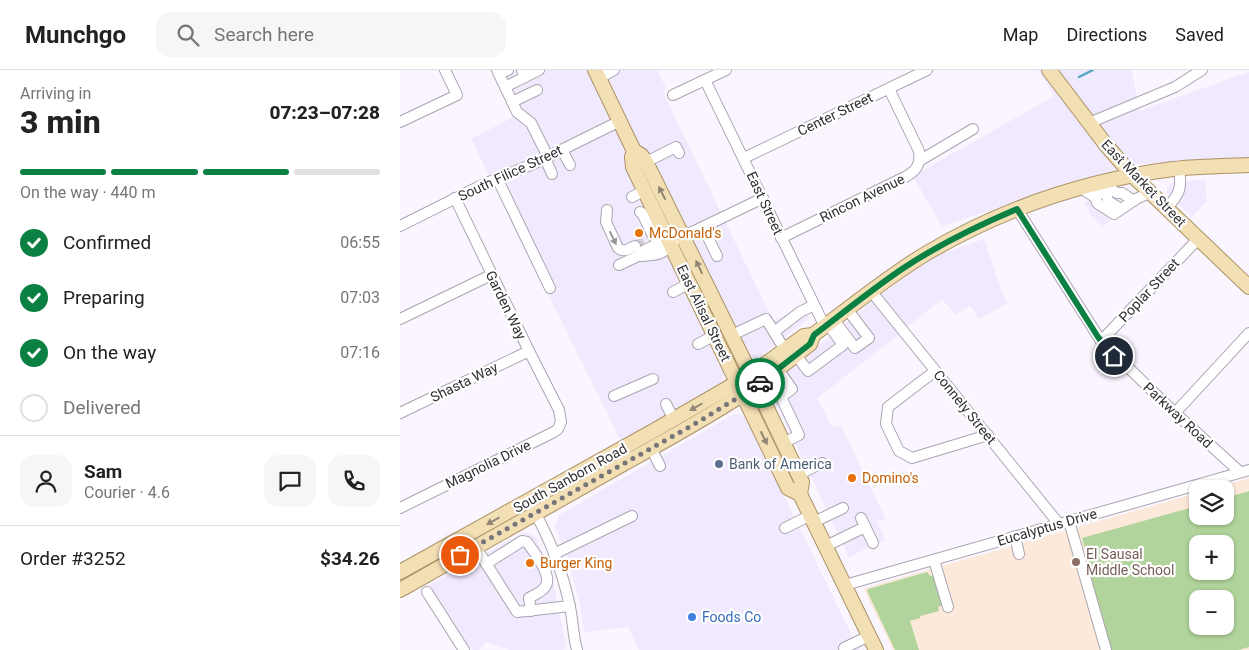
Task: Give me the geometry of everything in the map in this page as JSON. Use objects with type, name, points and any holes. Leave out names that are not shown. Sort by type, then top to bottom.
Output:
[{"type":"main road","name":"East Market Street","points":[[1049,70],[1089,123],[1133,176],[1249,287]]},
{"type":"main road","name":"East Alisal Street","points":[[597,74],[634,151],[646,162],[754,379],[802,484],[800,494]]},
{"type":"main road","name":"East Alisal Street","points":[[634,151],[632,157],[634,166],[788,488],[800,494],[876,650]]},
{"type":"main road","points":[[754,379],[778,369],[804,336],[825,327],[871,291],[928,253],[987,222],[1017,209],[1103,193],[1133,176],[1179,169],[1249,165]]},
{"type":"main road","points":[[741,388],[790,352]]},
{"type":"main road","name":"South Sanborn Road","points":[[400,572],[674,420],[741,388]]},
{"type":"main road","name":"South Sanborn Road","points":[[400,590],[475,546],[536,514],[693,425],[741,388]]},
{"type":"street","points":[[400,122],[457,94],[445,70]]},
{"type":"street","points":[[505,87],[524,73],[539,70]]},
{"type":"street","points":[[597,74],[614,70]]},
{"type":"street","points":[[673,95],[726,70]]},
{"type":"street","name":"Center Street","points":[[744,158],[927,70]]},
{"type":"street","points":[[1089,123],[1175,87],[1202,70]]},
{"type":"street","points":[[501,72],[505,87],[517,112],[531,123],[552,174]]},
{"type":"street","name":"East Street","points":[[706,80],[825,327]]},
{"type":"street","points":[[888,89],[919,151],[919,161]]},
{"type":"street","points":[[512,102],[537,90]]},
{"type":"street","name":"South Filice Street","points":[[400,226],[455,198],[497,178],[527,167],[620,121]]},
{"type":"street","name":"Rincon Avenue","points":[[781,238],[912,173],[919,161],[973,129]]},
{"type":"street","points":[[646,162],[676,147],[679,153]]},
{"type":"street","points":[[562,150],[570,165]]},
{"type":"street","points":[[1166,209],[1176,198],[1179,191],[1181,183],[1179,169]]},
{"type":"street","points":[[497,178],[550,288]]},
{"type":"street","points":[[632,197],[645,190]]},
{"type":"street","points":[[1127,205],[1122,193],[1103,193],[1097,203],[1114,214],[1149,192]]},
{"type":"street","name":"Garden Way","points":[[455,198],[559,410]]},
{"type":"street","points":[[607,210],[606,222],[618,248],[622,251],[643,251],[663,241],[671,243],[763,198]]},
{"type":"street","name":"Parkway Road","points":[[1017,209],[1101,341],[1175,413],[1244,471]]},
{"type":"street","points":[[640,212],[653,236]]},
{"type":"street","points":[[703,227],[717,256]]},
{"type":"street","name":"Poplar Street","points":[[1101,341],[1198,239]]},
{"type":"street","points":[[619,265],[636,251]]},
{"type":"street","points":[[400,319],[491,274]]},
{"type":"street","points":[[673,292],[690,283]]},
{"type":"street","name":"Connely Street","points":[[871,291],[988,435],[1064,522]]},
{"type":"street","points":[[774,332],[800,312],[814,305]]},
{"type":"street","points":[[825,327],[855,348],[869,338],[847,310]]},
{"type":"street","points":[[732,335],[766,319],[790,352],[808,371],[843,345],[825,327]]},
{"type":"street","points":[[1175,413],[1249,333]]},
{"type":"street","points":[[698,344],[715,335]]},
{"type":"street","name":"Shasta Way","points":[[400,413],[529,351]]},
{"type":"street","points":[[778,369],[792,389],[781,397],[799,434],[783,443]]},
{"type":"street","points":[[935,370],[888,407],[886,424],[899,451],[912,458],[988,435]]},
{"type":"street","points":[[614,396],[653,379]]},
{"type":"street","points":[[666,404],[674,420]]},
{"type":"street","name":"Magnolia Drive","points":[[400,508],[554,432],[558,429],[561,422],[559,410]]},
{"type":"street","points":[[651,448],[660,466]]},
{"type":"street","points":[[798,475],[822,463]]},
{"type":"street","name":"Eucalyptus Drive","points":[[845,584],[1244,471]]},
{"type":"street","points":[[528,501],[554,554],[570,606],[576,650]]},
{"type":"street","points":[[785,528],[844,508]]},
{"type":"street","points":[[554,554],[632,516]]},
{"type":"street","points":[[826,546],[863,522],[873,543]]},
{"type":"street","points":[[1064,522],[1106,650]]},
{"type":"street","points":[[1015,536],[1019,554]]},
{"type":"street","points":[[486,564],[522,541],[526,542],[540,562],[548,579],[545,588],[529,598],[531,611]]},
{"type":"street","points":[[475,546],[517,612],[570,606]]},
{"type":"street","points":[[934,560],[948,607]]},
{"type":"street","points":[[427,592],[464,650]]},
{"type":"street","points":[[844,648],[869,636]]},
{"type":"shaded area","points":[[503,70],[657,70],[666,88],[663,92],[773,321],[804,307],[809,318],[770,349],[724,375],[722,381],[621,441],[471,139],[523,112]]},
{"type":"shaded area","points":[[1038,70],[1132,70],[1139,111],[1249,72],[1249,158],[1135,164],[942,226],[913,176],[1054,96]]},
{"type":"shaded area","points":[[1205,179],[1207,201],[1192,217],[1167,193],[1167,187],[1171,183]]},
{"type":"shaded area","points":[[1126,192],[1137,201],[1103,226],[1092,217],[1084,202]]},
{"type":"shaded area","points":[[984,239],[1001,290],[1008,303],[979,319],[970,305],[956,315],[942,299],[817,398],[832,427],[841,426],[886,519],[877,521],[885,540],[849,557],[770,390],[772,384],[869,304],[932,257]]},
{"type":"shaded area","points":[[734,414],[739,414],[746,418],[859,650],[639,650],[628,627],[584,632],[580,605],[568,560],[555,527],[559,515]]},
{"type":"shaded area","name":"El Sausal Middle School","points":[[1249,478],[1249,650],[893,650],[864,589],[1189,495],[1189,525],[1234,525],[1234,483]]},
{"type":"shaded area","points":[[523,533],[530,533],[536,537],[552,577],[567,649],[510,650],[487,642],[479,650],[473,650],[464,644],[426,587]]},
{"type":"green space","points":[[1249,491],[1249,647],[1239,650],[1109,650],[1086,570],[1114,562],[1090,567],[1082,538],[1189,508],[1189,525],[1234,525],[1234,495]]},
{"type":"green space","points":[[927,572],[930,576],[935,575],[944,604],[938,607],[939,611],[910,621],[919,650],[895,650],[867,591],[868,589]]},
{"type":"waterway","points":[[1079,77],[1093,70]]},
{"type":"tunnel","points":[[635,246],[653,236]]},
{"type":"way so far","points":[[460,555],[693,425],[760,383]]},
{"type":"place","name":"McDonald's","points":[[639,233]]},
{"type":"place","name":"Bank of America","points":[[719,464]]},
{"type":"place","name":"Domino's","points":[[852,478]]},
{"type":"place","name":"El Sausal Middle School","points":[[1076,562]]},
{"type":"place","name":"Burger King","points":[[530,563]]},
{"type":"place","name":"Foods Co","points":[[692,617]]},
{"type":"route","points":[[760,383],[810,344],[814,335],[903,269],[957,237],[1017,209],[1098,337],[1114,356]]}]
